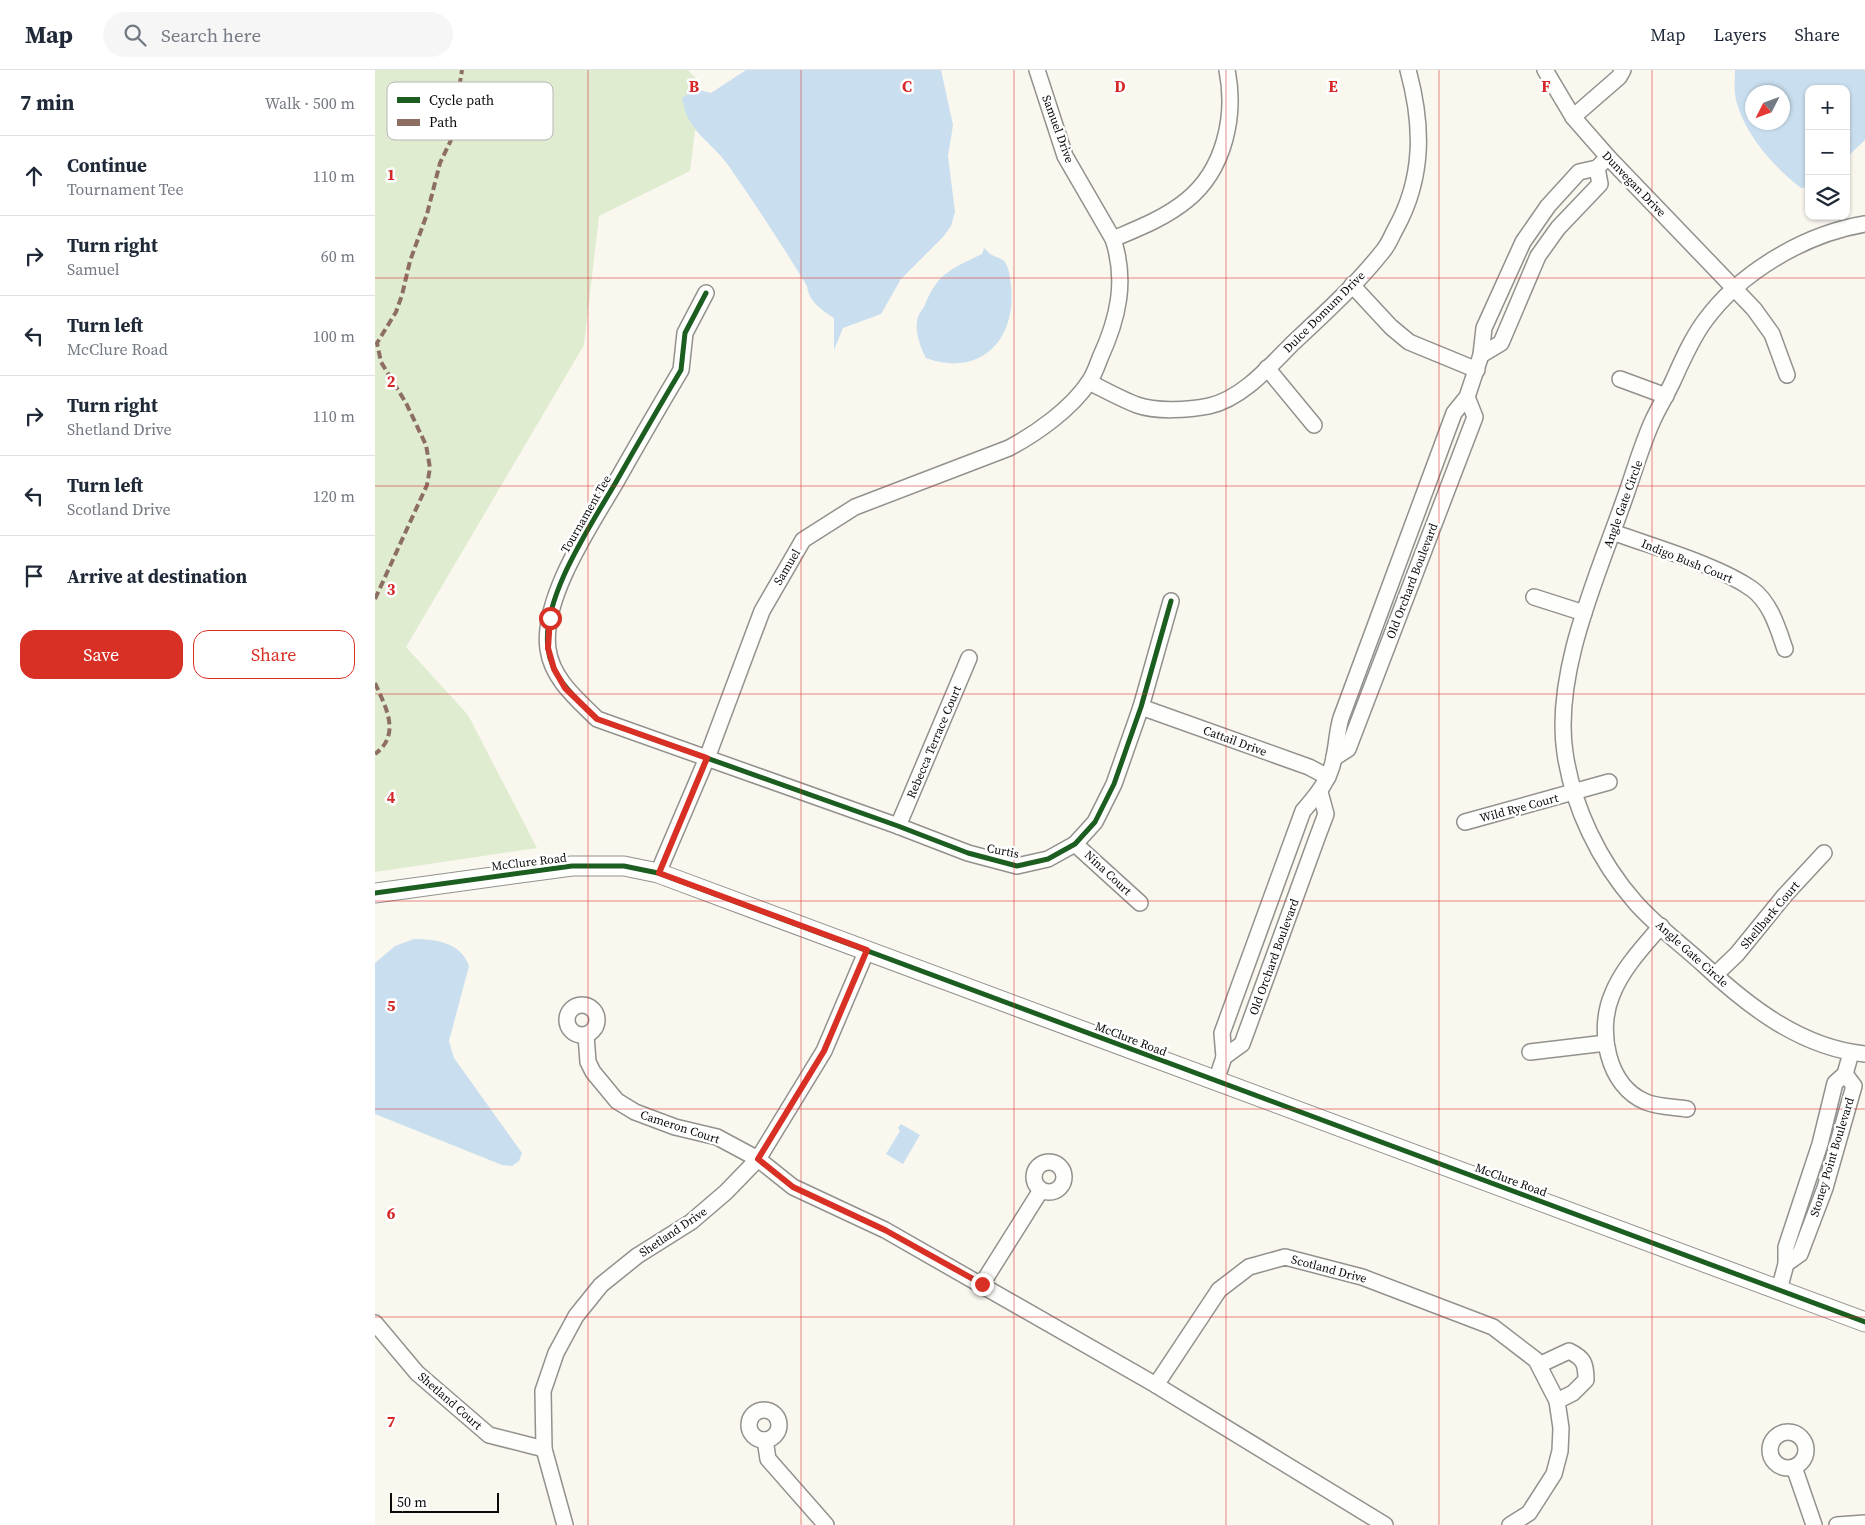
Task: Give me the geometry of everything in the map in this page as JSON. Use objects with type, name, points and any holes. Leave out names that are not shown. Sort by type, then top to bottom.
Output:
[{"type":"street","name":"Samuel Drive","points":[[1037,70],[1065,156],[1113,239],[1116,249],[1119,287],[1118,311],[1113,329],[1089,382]]},
{"type":"street","points":[[1113,239],[1153,223],[1188,199],[1203,182],[1226,139],[1231,89],[1227,70]]},
{"type":"street","name":"Dulce Domum Drive","points":[[1089,382],[1139,406],[1178,410],[1210,406],[1234,395],[1267,368],[1384,250],[1408,207],[1419,164],[1418,127],[1408,70]]},
{"type":"street","points":[[1573,117],[1619,77],[1623,70]]},
{"type":"street","name":"Dunvegan Drive","points":[[1548,71],[1573,117],[1608,157],[1754,309],[1772,334],[1787,375]]},
{"type":"street","name":"Old Orchard Boulevard","points":[[1216,1081],[1224,1058],[1222,1033],[1303,811],[1320,792],[1328,777],[1334,758],[1341,718],[1454,413],[1467,397],[1477,370],[1484,328],[1523,242],[1547,206],[1579,172],[1597,168],[1608,157]]},
{"type":"street","points":[[1481,355],[1501,343],[1538,256],[1558,228],[1600,184],[1597,168]]},
{"type":"street","name":"Angle Gate Circle","points":[[1858,1053],[1821,1044],[1790,1031],[1758,1010],[1715,975],[1635,903],[1617,879],[1588,829],[1574,793],[1565,752],[1564,714],[1571,660],[1584,613],[1652,423],[1689,347],[1704,321],[1734,289],[1796,245],[1840,228],[1865,224]]},
{"type":"street","points":[[1352,284],[1391,327],[1409,342],[1477,370]]},
{"type":"street","name":"Tournament Tee","points":[[706,293],[685,333],[681,370],[567,566],[550,618],[548,648],[554,669],[565,688],[597,719],[707,758]]},
{"type":"street","points":[[1267,368],[1314,425]]},
{"type":"street","points":[[1620,379],[1666,396]]},
{"type":"street","name":"Samuel","points":[[659,873],[707,758],[762,610],[803,540],[855,507],[1009,448],[1032,436],[1055,418],[1089,382]]},
{"type":"street","name":"Old Orchard Boulevard","points":[[1334,758],[1348,749],[1475,417],[1467,397]]},
{"type":"street","name":"Indigo Bush Court","points":[[1613,532],[1715,570],[1753,590],[1772,614],[1785,649]]},
{"type":"street","points":[[1534,597],[1584,613]]},
{"type":"street","name":"Curtis","points":[[707,758],[899,826],[968,854],[1017,866],[1048,859],[1075,844],[1095,822],[1114,784],[1141,708],[1171,601]]},
{"type":"street","name":"Rebecca Terrace Court","points":[[899,826],[969,658]]},
{"type":"street","name":"Cattail Drive","points":[[1141,708],[1309,767],[1328,777]]},
{"type":"street","points":[[1574,793],[1609,782]]},
{"type":"street","name":"Old Orchard Boulevard","points":[[1224,1058],[1242,1044],[1326,814],[1320,792]]},
{"type":"street","name":"Wild Rye Court","points":[[1465,822],[1574,793]]},
{"type":"street","name":"Nina Court","points":[[1075,844],[1140,903]]},
{"type":"street","name":"Shellbark Court","points":[[1715,975],[1737,954],[1785,895],[1824,853]]},
{"type":"street","name":"McClure Road","points":[[375,893],[572,866],[624,866],[659,873],[1865,1322]]},
{"type":"street","points":[[1661,926],[1641,948],[1611,996],[1606,1043],[1614,1070],[1625,1088],[1646,1102],[1687,1109]]},
{"type":"street","name":"Shetland Drive","points":[[565,1525],[544,1449],[543,1391],[556,1353],[575,1316],[601,1285],[637,1256],[691,1222],[726,1192],[758,1159],[824,1051],[867,950]]},
{"type":"street","name":"Cameron Court","points":[[585,1035],[588,1062],[593,1072],[617,1101],[635,1112],[675,1127],[717,1137],[758,1159]]},
{"type":"street","points":[[1530,1052],[1606,1043]]},
{"type":"street","name":"Stoney Point Boulevard","points":[[1779,1290],[1786,1264],[1786,1247],[1820,1144],[1835,1083],[1845,1074],[1858,1053]]},
{"type":"street","points":[[758,1159],[793,1187],[885,1230],[982,1284],[1157,1385],[1385,1525]]},
{"type":"street","points":[[982,1284],[1041,1190]]},
{"type":"street","name":"Scotland Drive","points":[[1157,1385],[1219,1290],[1249,1267],[1285,1257],[1362,1277],[1493,1327],[1536,1360],[1557,1402],[1561,1428],[1560,1451],[1554,1474],[1529,1513],[1510,1525]]},
{"type":"street","name":"Shetland Court","points":[[375,1323],[417,1373],[489,1435],[544,1449]]},
{"type":"street","points":[[1539,1365],[1569,1352],[1581,1356],[1586,1366],[1586,1380],[1573,1393],[1557,1402]]},
{"type":"street","points":[[765,1440],[768,1459],[826,1525]]},
{"type":"street","points":[[1794,1467],[1814,1525]]},
{"type":"street","points":[[1837,1525],[1865,1523]]},
{"type":"green space","points":[[375,70],[688,70],[701,84],[690,171],[599,216],[584,345],[406,647],[468,715],[537,848],[375,872]]},
{"type":"water","points":[[746,70],[941,70],[953,125],[948,156],[955,212],[951,226],[943,237],[901,279],[881,314],[843,328],[834,350],[834,318],[821,309],[810,297],[807,286],[749,195],[721,156],[694,128],[685,110],[682,98],[696,89],[711,93]]},
{"type":"water","points":[[1735,70],[1865,70],[1865,140],[1850,154],[1850,85],[1805,85],[1805,188],[1801,188],[1770,159],[1749,130],[1790,130],[1790,85],[1745,85],[1745,123],[1738,107],[1735,91]]},
{"type":"water","points":[[984,248],[1003,260],[1007,265],[1010,275],[1011,305],[1008,322],[1001,338],[991,350],[978,358],[963,363],[945,363],[926,358],[917,333],[917,322],[929,295],[934,286],[946,273],[982,254]]},
{"type":"water","points":[[414,939],[439,941],[454,947],[465,958],[469,966],[449,1041],[454,1058],[522,1153],[519,1161],[512,1166],[502,1165],[375,1114],[375,963],[395,946]]},
{"type":"water","points":[[901,1124],[920,1135],[903,1164],[886,1154],[900,1131],[898,1128]]},
{"type":"marked path","points":[[460,82],[462,70]]},
{"type":"marked path","points":[[375,599],[427,485],[430,468],[426,445],[406,403],[381,362],[377,343],[396,312],[410,261],[427,214],[440,163],[451,140]]},
{"type":"marked path","points":[[375,683],[387,710],[390,729],[388,738],[375,754]]},
{"type":"cycle path","points":[[706,293],[685,333],[681,370],[570,562],[552,607],[548,629],[550,660],[567,688],[597,719],[898,826],[968,853],[1017,866],[1048,859],[1075,844],[1095,822],[1114,784],[1141,707],[1171,601]]},
{"type":"cycle path","points":[[375,893],[572,866],[624,866],[658,873],[1865,1322]]},
{"type":"route","points":[[550,618],[548,648],[554,669],[565,688],[597,719],[707,758],[659,873],[867,950],[824,1051],[758,1159],[793,1187],[885,1230],[982,1284]]}]
